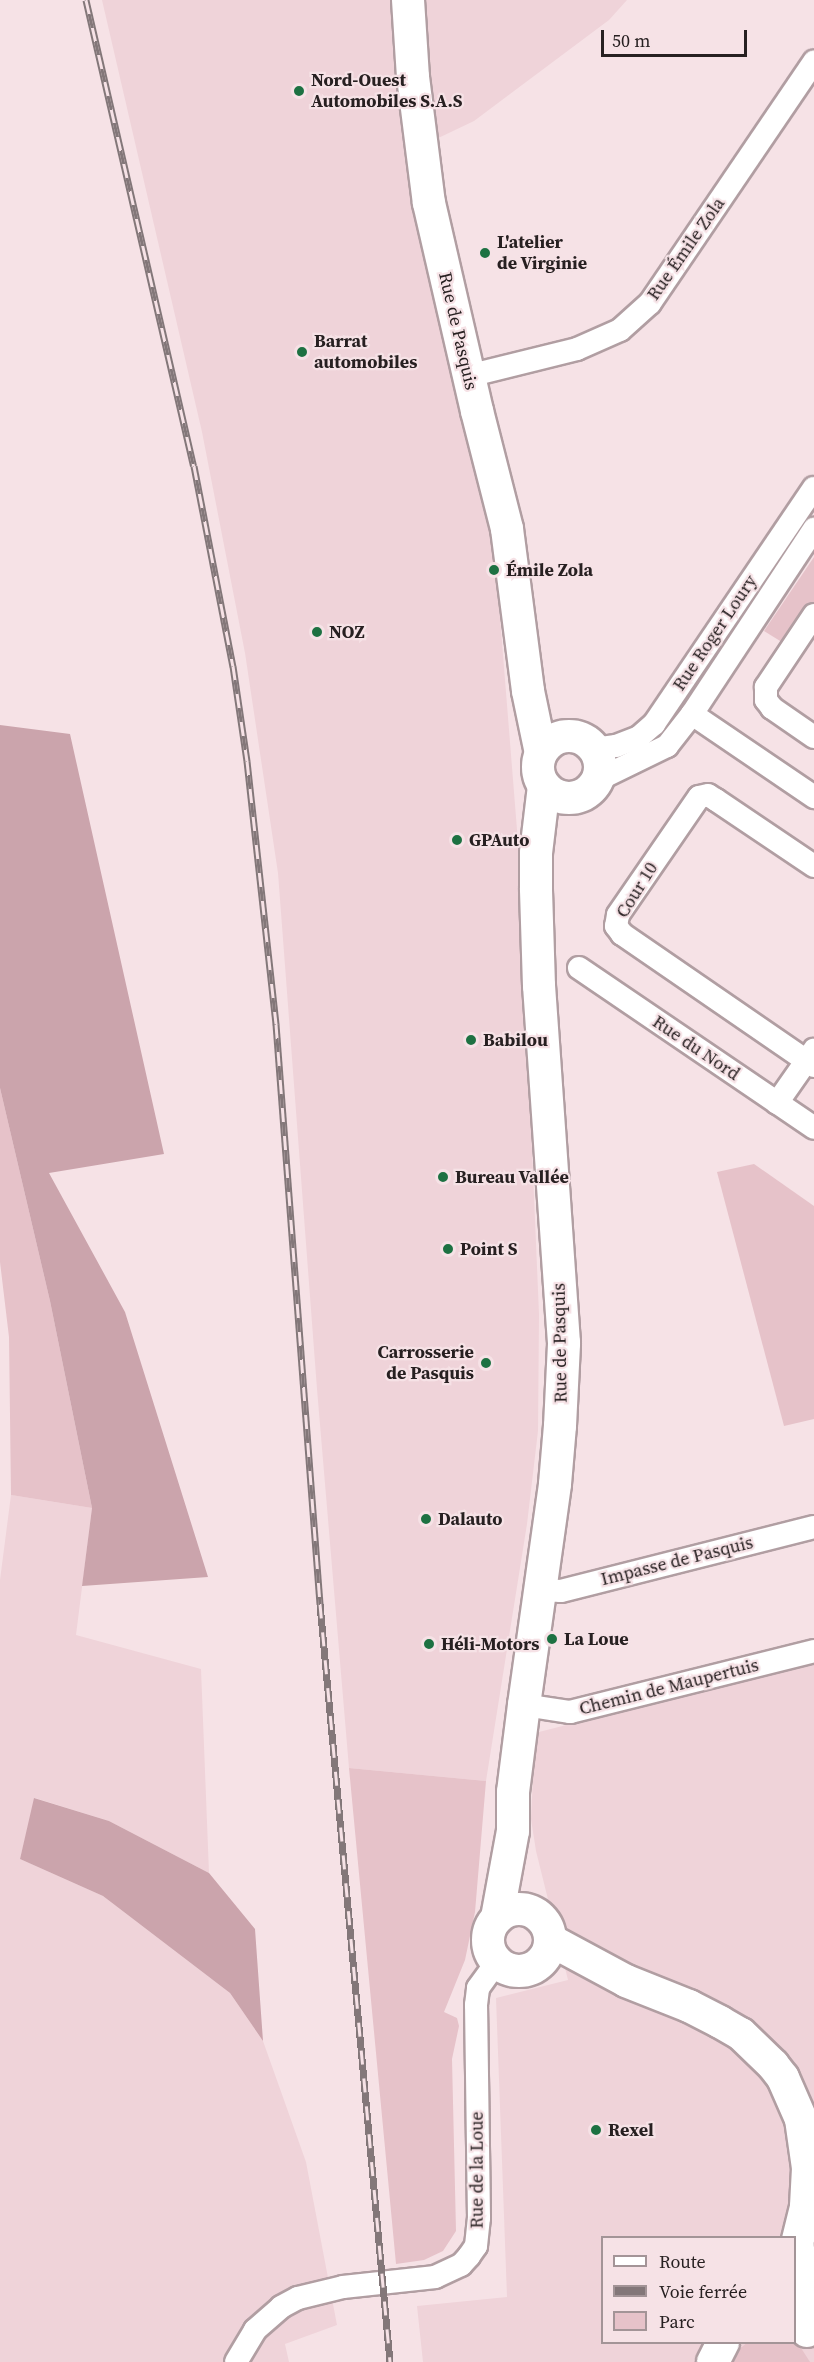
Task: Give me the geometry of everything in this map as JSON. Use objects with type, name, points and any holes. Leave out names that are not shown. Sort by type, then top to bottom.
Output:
[{"type":"main road","name":"Rue de Pasquis","points":[[408,0],[413,77],[429,204],[468,376],[507,529],[524,659],[542,753]]},
{"type":"main road","name":"Rue de Pasquis","points":[[524,659],[539,696],[583,743]]},
{"type":"main road","points":[[554,741],[583,743],[600,770],[597,780],[587,793],[558,792],[538,770],[542,753],[554,741]]},
{"type":"main road","name":"Rue de Pasquis","points":[[496,1918],[513,1831],[513,1792],[555,1484],[564,1343],[539,986],[536,853],[558,792]]},
{"type":"main road","name":"Rue de Pasquis","points":[[513,1831],[530,1911]]},
{"type":"main road","points":[[512,1910],[530,1911],[544,1923],[546,1950],[535,1966],[515,1971],[497,1962],[488,1945],[491,1926],[496,1918],[512,1910]]},
{"type":"main road","points":[[546,1950],[689,2006],[741,2034],[760,2051],[783,2078],[801,2119],[808,2168],[806,2207],[796,2252],[800,2310],[805,2331]]},
{"type":"main road","points":[[713,2362],[722,2344]]},
{"type":"street","name":"Rue Émile Zola","points":[[468,376],[577,349],[620,330],[650,303],[814,62]]},
{"type":"street","name":"Rue Roger Loury","points":[[583,743],[616,746],[639,736],[654,724],[814,488]]},
{"type":"street","name":"Rue Roger Loury","points":[[597,780],[667,746],[692,714],[814,529]]},
{"type":"street","points":[[814,615],[766,687],[766,700],[772,708],[814,737]]},
{"type":"street","points":[[692,714],[814,797]]},
{"type":"street","name":"Cour 10","points":[[812,1059],[622,934],[615,926],[618,915],[699,797],[708,795],[814,866]]},
{"type":"street","name":"Rue du Nord","points":[[579,968],[814,1128]]},
{"type":"street","points":[[777,1103],[812,1059]]},
{"type":"street","name":"Impasse de Pasquis","points":[[540,1590],[561,1591],[814,1527]]},
{"type":"street","name":"Chemin de Maupertuis","points":[[524,1705],[570,1712],[814,1651]]},
{"type":"street","name":"Rue de la Loue","points":[[236,2362],[255,2330],[281,2307],[298,2298],[343,2287],[435,2277],[461,2265],[476,2246],[479,2218],[476,2005],[478,1988],[497,1962]]},
{"type":"shaded area","points":[[102,0],[627,0],[609,20],[474,121],[409,152],[450,363],[495,555],[520,867],[539,1314],[538,1431],[527,1524],[486,1781],[349,1768],[317,1389],[278,873],[245,653],[202,432]]},
{"type":"shaded area","points":[[0,725],[70,734],[164,1154],[49,1173],[125,1312],[208,1577],[82,1586],[92,1508],[50,1301],[0,1088]]},
{"type":"shaded area","points":[[11,1495],[92,1508],[76,1635],[201,1669],[209,1873],[109,1821],[35,1798],[20,1859],[103,1896],[230,1993],[263,2041],[306,2162],[337,2325],[285,2344],[289,2362],[0,2362],[0,1580]]},
{"type":"shaded area","points":[[814,1662],[814,2362],[423,2362],[417,2306],[507,2297],[496,1998],[568,1980],[536,1851],[531,1819],[535,1733]]},
{"type":"shaded area","points":[[34,1798],[109,1821],[209,1873],[255,1929],[263,2041],[230,1993],[103,1896],[20,1859]]},
{"type":"green space","points":[[814,557],[814,604],[785,644],[764,631]]},
{"type":"green space","points":[[0,1088],[50,1301],[92,1508],[11,1495],[9,1337],[0,1262]]},
{"type":"green space","points":[[754,1164],[814,1206],[814,1419],[784,1426],[717,1172]]},
{"type":"green space","points":[[349,1768],[486,1781],[475,1912],[465,1960],[444,2012],[457,2018],[459,2026],[452,2059],[456,2231],[443,2251],[424,2260],[396,2264]]},
{"type":"green space","points":[[746,2344],[795,2344],[801,2348],[810,2362],[732,2362],[737,2351]]},
{"type":"railway","points":[[86,0],[194,466],[233,666],[247,761],[276,1024],[320,1604],[390,2362]]},
{"type":"place","name":"Nord-Ouest Automobiles S.A.S","points":[[299,91]]},
{"type":"place","name":"L'atelier de Virginie","points":[[485,253]]},
{"type":"place","name":"Barrat automobiles","points":[[302,352]]},
{"type":"place","name":"Émile Zola","points":[[494,570]]},
{"type":"place","name":"NOZ","points":[[317,632]]},
{"type":"place","name":"GPAuto","points":[[457,840]]},
{"type":"place","name":"Babilou","points":[[471,1040]]},
{"type":"place","name":"Bureau Vallée","points":[[443,1177]]},
{"type":"place","name":"Point S","points":[[448,1249]]},
{"type":"place","name":"Carrosserie de Pasquis","points":[[486,1363]]},
{"type":"place","name":"Dalauto","points":[[426,1519]]},
{"type":"place","name":"La Loue","points":[[552,1639]]},
{"type":"place","name":"Héli-Motors","points":[[429,1644]]},
{"type":"place","name":"Rexel","points":[[596,2130]]}]
